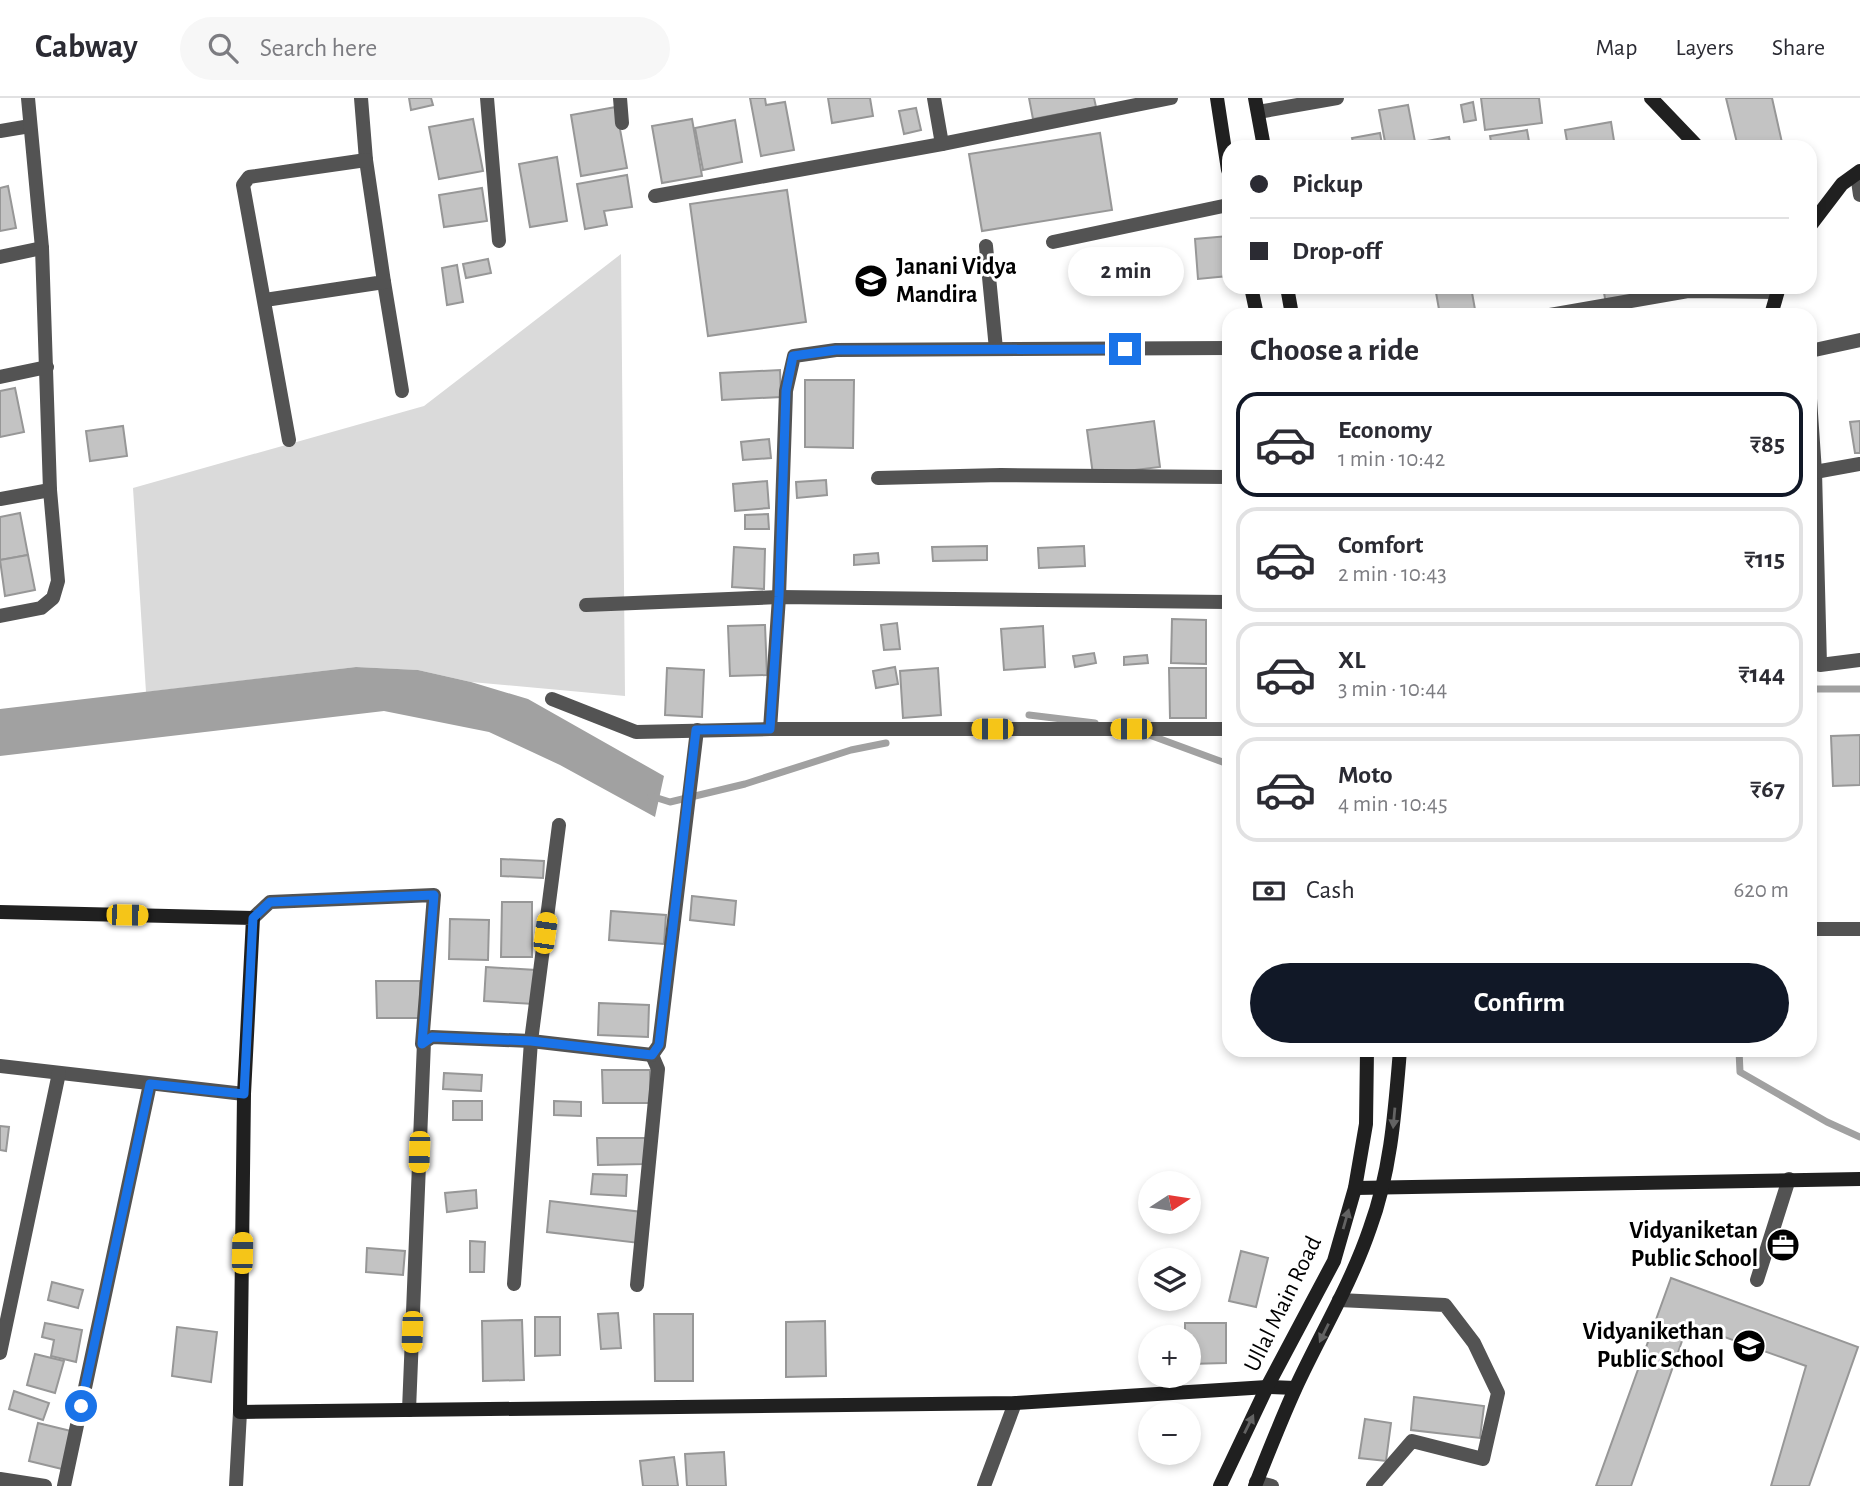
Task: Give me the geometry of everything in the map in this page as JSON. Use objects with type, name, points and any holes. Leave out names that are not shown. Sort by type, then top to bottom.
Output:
[{"type":"street","points":[[0,616],[41,608],[56,593],[58,581],[50,490],[42,248],[28,98]]},
{"type":"street","points":[[361,98],[366,160],[402,391]]},
{"type":"street","points":[[487,98],[499,241]]},
{"type":"street","points":[[620,98],[622,123]]},
{"type":"street","points":[[934,98],[942,144]]},
{"type":"street","points":[[656,196],[942,144],[1171,98]]},
{"type":"street","points":[[1217,98],[1223,140]]},
{"type":"street","points":[[1263,140],[1257,105],[1337,98]]},
{"type":"street","points":[[1651,98],[1691,140]]},
{"type":"street","points":[[0,131],[30,126]]},
{"type":"street","points":[[289,440],[243,186],[249,177],[366,160]]},
{"type":"street","points":[[1858,172],[1860,195]]},
{"type":"street","points":[[1817,217],[1842,184],[1858,172]]},
{"type":"street","points":[[1053,243],[1222,206]]},
{"type":"street","points":[[986,246],[996,349]]},
{"type":"street","points":[[0,257],[42,248]]},
{"type":"street","points":[[265,300],[384,282]]},
{"type":"street","points":[[1590,308],[1671,294]]},
{"type":"street","points":[[1817,349],[1860,340]]},
{"type":"street","points":[[770,729],[779,597],[786,391],[793,356],[836,350],[1222,348]]},
{"type":"street","points":[[0,377],[47,367]]},
{"type":"street","points":[[1817,472],[1860,464]]},
{"type":"street","points":[[878,478],[1001,475],[1222,477]]},
{"type":"street","points":[[0,499],[50,490]]},
{"type":"street","points":[[1817,549],[1820,665],[1860,660]]},
{"type":"street","points":[[586,605],[779,597],[1222,602]]},
{"type":"street","points":[[552,699],[636,732],[770,729],[1222,729]]},
{"type":"street","points":[[652,1055],[659,1045],[696,730]]},
{"type":"street","points":[[514,1284],[531,1041],[559,825]]},
{"type":"street","points":[[236,1486],[240,1412],[244,1094],[253,918],[270,902],[434,895],[422,1044],[410,1410]]},
{"type":"street","points":[[0,912],[253,918]]},
{"type":"street","points":[[1817,929],[1860,929]]},
{"type":"street","points":[[422,1044],[432,1037],[531,1041],[652,1055]]},
{"type":"street","points":[[637,1285],[658,1069],[652,1055]]},
{"type":"street","name":"Ullal Main Road","points":[[1220,1486],[1334,1261],[1355,1188],[1366,1124],[1367,1057]]},
{"type":"street","name":"Ullal Main Road","points":[[1256,1484],[1295,1388],[1339,1300],[1370,1229],[1393,1133],[1399,1057]]},
{"type":"street","points":[[0,1066],[244,1094]]},
{"type":"street","points":[[0,1353],[59,1073]]},
{"type":"street","points":[[64,1486],[150,1084]]},
{"type":"street","points":[[1355,1188],[1860,1178]]},
{"type":"street","points":[[1757,1280],[1789,1179]]},
{"type":"street","points":[[1339,1300],[1445,1305],[1474,1343],[1498,1393],[1483,1459],[1412,1441],[1373,1486]]},
{"type":"street","points":[[240,1412],[1015,1403],[1268,1387],[1295,1388]]},
{"type":"street","points":[[984,1486],[1015,1403]]},
{"type":"street","points":[[0,1479],[45,1486]]},
{"type":"street","points":[[1256,1484],[1272,1486]]},
{"type":"shaded area","points":[[621,254],[625,696],[471,682],[418,670],[356,667],[146,692],[133,488],[424,406]]},
{"type":"shaded area","points":[[356,667],[418,670],[528,699],[664,776],[655,817],[560,765],[489,732],[384,711],[0,756],[0,709]]},
{"type":"building","points":[[409,98],[431,98],[433,105],[411,110]]},
{"type":"building","points":[[750,98],[765,98],[766,105],[785,102],[794,150],[761,156]]},
{"type":"building","points":[[828,98],[870,98],[873,116],[832,123]]},
{"type":"building","points":[[1029,98],[1094,98],[1096,107],[1033,119]]},
{"type":"building","points":[[1481,98],[1539,98],[1542,123],[1485,130]]},
{"type":"building","points":[[1726,98],[1772,98],[1781,140],[1736,140]]},
{"type":"building","points":[[1473,102],[1476,120],[1464,122],[1461,105]]},
{"type":"building","points":[[1408,105],[1415,140],[1385,140],[1379,110]]},
{"type":"building","points":[[616,107],[627,168],[581,176],[571,115]]},
{"type":"building","points":[[916,108],[921,130],[904,134],[899,111]]},
{"type":"building","points":[[473,119],[483,171],[439,179],[429,127]]},
{"type":"building","points":[[692,119],[702,176],[662,183],[652,126]]},
{"type":"building","points":[[735,120],[742,162],[703,170],[695,128]]},
{"type":"building","points":[[1611,122],[1614,140],[1567,140],[1565,130]]},
{"type":"building","points":[[1527,130],[1529,140],[1491,140],[1490,136]]},
{"type":"building","points":[[1100,133],[1112,210],[982,231],[969,154]]},
{"type":"building","points":[[1380,133],[1381,140],[1352,140]]},
{"type":"building","points":[[557,157],[567,221],[530,227],[519,164]]},
{"type":"building","points":[[627,175],[632,207],[604,211],[607,225],[585,229],[577,184]]},
{"type":"building","points":[[8,186],[16,228],[0,231],[0,188]]},
{"type":"building","points":[[482,188],[487,221],[444,227],[439,195]]},
{"type":"building","points":[[787,190],[806,322],[708,336],[690,204]]},
{"type":"building","points":[[1222,237],[1222,277],[1198,279],[1195,239]]},
{"type":"building","points":[[488,259],[491,273],[466,278],[463,264]]},
{"type":"building","points":[[1160,259],[1167,287],[1140,294],[1133,265]]},
{"type":"building","points":[[457,265],[463,302],[447,305],[442,268]]},
{"type":"building","points":[[1436,294],[1472,294],[1475,308],[1439,308]]},
{"type":"building","points":[[1604,294],[1641,294],[1641,298],[1606,304]]},
{"type":"building","points":[[780,370],[781,397],[722,400],[720,373]]},
{"type":"building","points":[[805,380],[854,380],[853,448],[805,447]]},
{"type":"building","points":[[15,388],[24,432],[0,437],[0,391]]},
{"type":"building","points":[[1154,421],[1160,467],[1093,475],[1087,430]]},
{"type":"building","points":[[1860,421],[1860,453],[1855,453],[1850,422]]},
{"type":"building","points":[[123,426],[127,456],[90,461],[86,431]]},
{"type":"building","points":[[769,439],[771,458],[743,460],[741,442]]},
{"type":"building","points":[[826,480],[827,495],[797,498],[796,482]]},
{"type":"building","points":[[767,481],[769,508],[735,511],[733,484]]},
{"type":"building","points":[[20,513],[28,555],[0,560],[0,517]]},
{"type":"building","points":[[768,514],[769,529],[745,529],[745,515]]},
{"type":"building","points":[[987,546],[987,560],[933,561],[932,547]]},
{"type":"building","points":[[1084,546],[1085,566],[1039,568],[1038,548]]},
{"type":"building","points":[[734,547],[765,549],[764,589],[732,587]]},
{"type":"building","points":[[878,553],[879,563],[854,565],[854,555]]},
{"type":"building","points":[[28,555],[35,590],[5,596],[0,560]]},
{"type":"building","points":[[1172,619],[1206,620],[1206,664],[1171,663]]},
{"type":"building","points":[[897,623],[900,649],[884,650],[881,625]]},
{"type":"building","points":[[765,625],[767,675],[730,676],[728,626]]},
{"type":"building","points":[[1043,626],[1045,667],[1004,670],[1001,629]]},
{"type":"building","points":[[1094,653],[1096,663],[1075,667],[1073,656]]},
{"type":"building","points":[[1147,655],[1148,663],[1124,665],[1124,657]]},
{"type":"building","points":[[895,667],[898,684],[876,688],[873,671]]},
{"type":"building","points":[[667,668],[704,670],[702,717],[665,715]]},
{"type":"building","points":[[938,668],[941,715],[903,718],[900,671]]},
{"type":"building","points":[[1169,668],[1206,668],[1206,718],[1170,718]]},
{"type":"building","points":[[1860,735],[1860,785],[1833,786],[1831,736]]},
{"type":"building","points":[[501,859],[544,861],[543,878],[501,876]]},
{"type":"building","points":[[692,896],[736,901],[734,925],[690,920]]},
{"type":"building","points":[[502,902],[532,902],[532,957],[501,957]]},
{"type":"building","points":[[611,911],[666,915],[664,944],[609,940]]},
{"type":"building","points":[[450,919],[489,920],[488,960],[449,959]]},
{"type":"building","points":[[486,967],[536,970],[534,1004],[484,1001]]},
{"type":"building","points":[[376,981],[420,981],[420,1018],[377,1018]]},
{"type":"building","points":[[599,1003],[649,1005],[648,1037],[598,1035]]},
{"type":"building","points":[[602,1070],[650,1070],[650,1103],[603,1103]]},
{"type":"building","points":[[444,1073],[482,1075],[481,1091],[443,1089]]},
{"type":"building","points":[[453,1101],[482,1101],[482,1120],[453,1120]]},
{"type":"building","points":[[554,1101],[581,1102],[581,1116],[554,1115]]},
{"type":"building","points":[[0,1126],[9,1127],[6,1151],[0,1150]]},
{"type":"building","points":[[597,1138],[645,1138],[645,1164],[598,1165]]},
{"type":"building","points":[[593,1174],[627,1175],[626,1196],[591,1194]]},
{"type":"building","points":[[476,1190],[477,1208],[447,1212],[445,1193]]},
{"type":"building","points":[[550,1201],[642,1212],[639,1243],[547,1232]]},
{"type":"building","points":[[470,1241],[485,1242],[484,1272],[470,1272]]},
{"type":"building","points":[[367,1248],[405,1251],[403,1275],[366,1272]]},
{"type":"building","points":[[1241,1251],[1268,1258],[1256,1307],[1229,1301]]},
{"type":"building","points":[[1671,1278],[1858,1347],[1809,1486],[1771,1486],[1806,1366],[1688,1324],[1631,1486],[1596,1486]]},
{"type":"building","points":[[52,1282],[83,1290],[78,1308],[48,1300]]},
{"type":"building","points":[[618,1313],[621,1348],[601,1349],[598,1314]]},
{"type":"building","points":[[654,1314],[693,1314],[693,1381],[655,1381]]},
{"type":"building","points":[[535,1317],[560,1317],[560,1355],[535,1356]]},
{"type":"building","points":[[522,1320],[524,1380],[483,1381],[482,1321]]},
{"type":"building","points":[[825,1321],[826,1376],[786,1377],[786,1322]]},
{"type":"building","points":[[45,1323],[82,1330],[76,1362],[51,1356],[54,1340],[42,1337]]},
{"type":"building","points":[[1226,1323],[1226,1363],[1201,1364],[1201,1325],[1185,1325]]},
{"type":"building","points":[[177,1327],[217,1332],[211,1382],[172,1376]]},
{"type":"building","points":[[35,1354],[64,1361],[55,1393],[27,1385]]},
{"type":"building","points":[[14,1391],[49,1403],[43,1420],[9,1409]]},
{"type":"building","points":[[1414,1397],[1484,1406],[1480,1438],[1411,1430]]},
{"type":"building","points":[[1365,1419],[1391,1423],[1386,1461],[1359,1458]]},
{"type":"building","points":[[38,1423],[71,1431],[62,1469],[29,1461]]},
{"type":"building","points":[[724,1452],[726,1486],[687,1486],[685,1454]]},
{"type":"building","points":[[674,1457],[678,1486],[643,1486],[640,1461]]},
{"type":"waterway","points":[[1817,689],[1860,689]]},
{"type":"waterway","points":[[1029,715],[1095,723]]},
{"type":"waterway","points":[[1144,733],[1222,762]]},
{"type":"waterway","points":[[651,796],[670,802],[745,784],[851,750],[886,743]]},
{"type":"waterway","points":[[1739,1057],[1740,1072],[1827,1122],[1860,1137]]},
{"type":"place","name":"Janani Vidya Mandira","points":[[871,281]]},
{"type":"place","name":"Vidyaniketan Public School","points":[[1783,1245]]},
{"type":"place","name":"Vidyanikethan Public School","points":[[1749,1346]]},
{"type":"route","points":[[81,1406],[150,1084],[244,1094],[253,918],[270,902],[434,895],[422,1044],[432,1037],[531,1041],[652,1055],[659,1045],[696,730],[770,729],[779,597],[786,391],[793,356],[836,350],[1125,349]]}]
